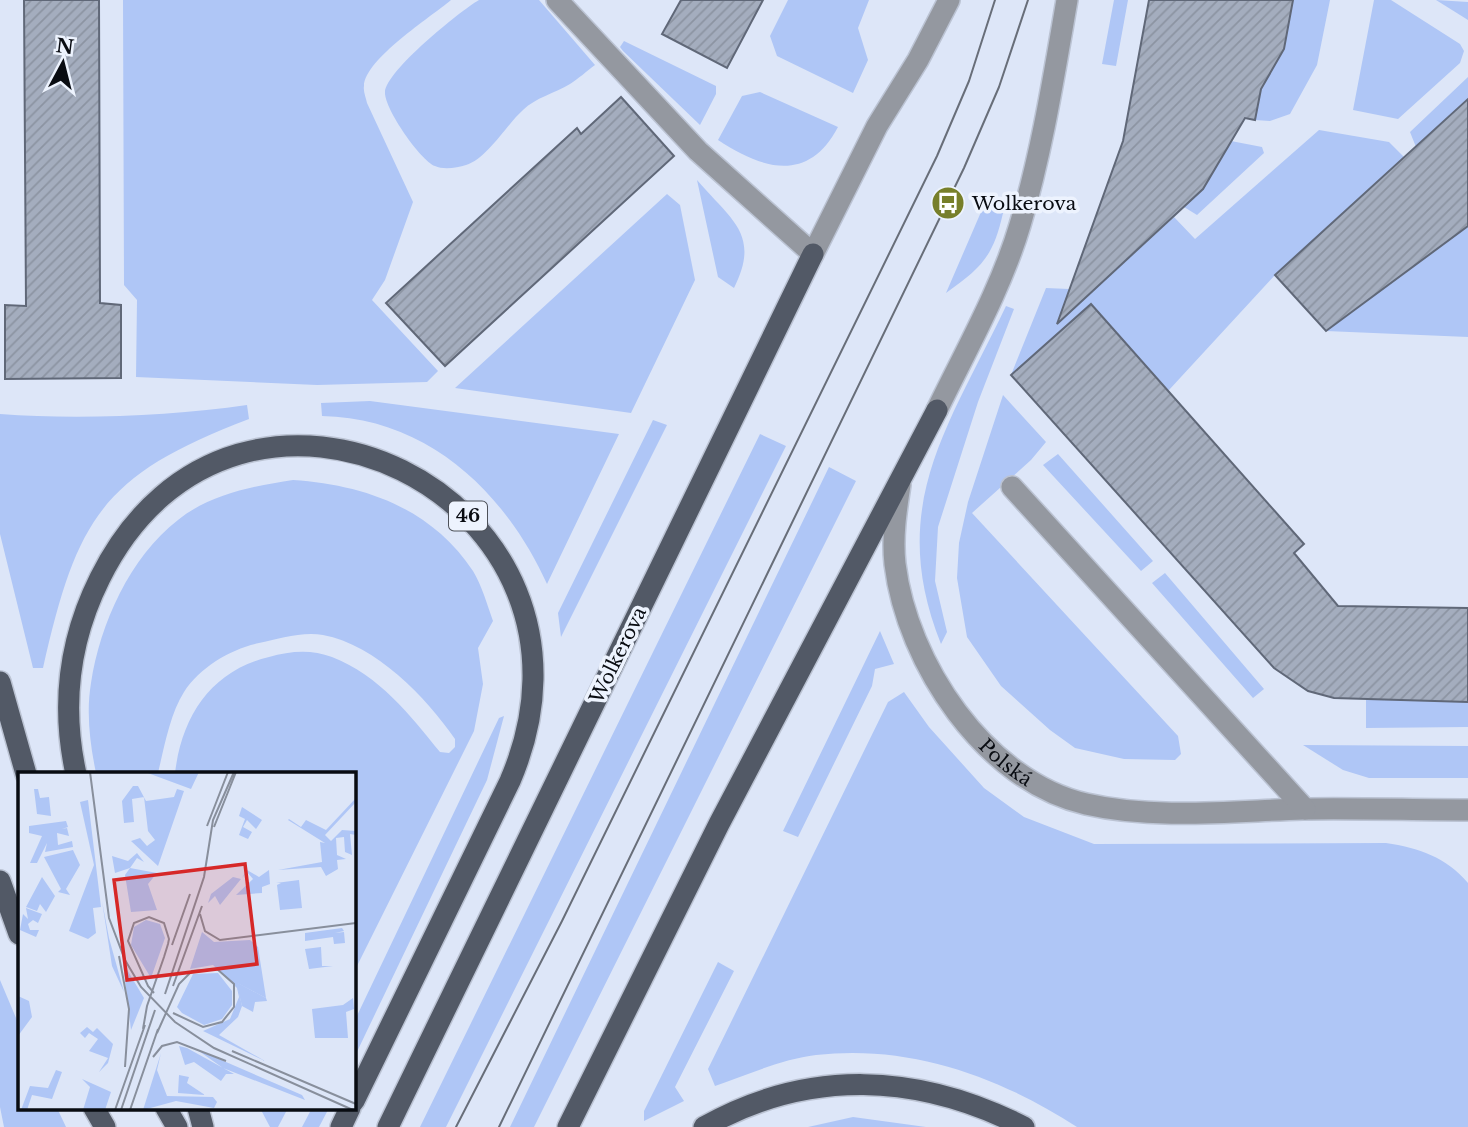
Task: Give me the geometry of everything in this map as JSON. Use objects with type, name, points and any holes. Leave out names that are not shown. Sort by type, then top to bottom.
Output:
[{"type":"main road","name":"Wolkerova","points":[[388,1127],[813,254]]},
{"type":"main road","points":[[568,1127],[719,824],[900,485],[937,410]]},
{"type":"main road","name":"46","points":[[76,772],[70,738],[68,690],[73,653],[86,608],[128,530],[154,500],[187,477],[223,459],[269,449],[349,451],[388,463],[428,483],[478,527],[508,570],[530,635],[531,685],[525,740],[510,781],[355,1099]]},
{"type":"main road","points":[[0,682],[25,772]]},
{"type":"main road","points":[[0,881],[18,931]]},
{"type":"main road","points":[[704,1127],[755,1102],[775,1096],[816,1087],[862,1083],[907,1086],[985,1109],[1024,1127]]},
{"type":"main road","points":[[95,1110],[105,1127]]},
{"type":"main road","points":[[167,1110],[177,1127]]},
{"type":"main road","points":[[341,1127],[349,1110]]},
{"type":"street","points":[[557,0],[698,151],[813,254]]},
{"type":"street","name":"Wolkerova","points":[[813,254],[877,126],[918,60],[949,0]]},
{"type":"street","points":[[937,410],[1005,265],[1020,226],[1036,163],[1067,0]]},
{"type":"street","name":"Polská","points":[[900,485],[894,532],[897,576],[926,664],[957,712],[1012,770],[1049,791],[1087,804],[1147,811],[1468,810]]},
{"type":"street","points":[[1012,487],[1305,809]]},
{"type":"shaded area","points":[[123,0],[451,0],[387,51],[367,75],[364,88],[367,103],[413,202],[385,280],[372,300],[438,371],[427,382],[317,385],[136,377],[137,300],[124,285]]},
{"type":"shaded area","points":[[479,0],[539,0],[595,65],[570,84],[528,106],[482,156],[454,168],[438,167],[421,154],[404,133],[390,109],[385,92],[397,70],[410,57],[441,28]]},
{"type":"shaded area","points":[[788,0],[869,0],[858,28],[868,60],[853,93],[777,56],[770,36]]},
{"type":"shaded area","points":[[1114,0],[1128,0],[1116,66],[1102,64]]},
{"type":"shaded area","points":[[1293,0],[1330,0],[1317,65],[1290,114],[1270,121],[1255,120],[1263,79]]},
{"type":"shaded area","points":[[1374,0],[1391,0],[1460,44],[1464,51],[1460,63],[1398,119],[1353,110]]},
{"type":"shaded area","points":[[1436,0],[1468,2],[1468,20]]},
{"type":"shaded area","points":[[624,41],[716,86],[716,94],[700,125],[623,51],[620,47]]},
{"type":"shaded area","points":[[1468,77],[1468,99],[1416,147],[1410,132]]},
{"type":"shaded area","points":[[760,92],[838,127],[826,145],[813,157],[798,164],[767,164],[751,158],[718,140],[742,96]]},
{"type":"shaded area","points":[[1319,130],[1389,142],[1404,157],[1275,275],[1169,390],[1139,417],[1091,364],[1120,337],[1091,304],[1011,375],[1046,288],[1069,289],[1081,302],[1174,217],[1195,239]]},
{"type":"shaded area","points":[[1231,141],[1262,147],[1264,153],[1197,215],[1184,207],[1203,189]]},
{"type":"shaded area","points":[[697,180],[731,218],[743,241],[742,269],[734,288],[718,277]]},
{"type":"shaded area","points":[[667,194],[680,205],[695,280],[631,413],[455,388]]},
{"type":"shaded area","points":[[990,208],[1003,213],[990,251],[969,276],[946,293],[981,212]]},
{"type":"shaded area","points":[[1468,226],[1468,337],[1326,331]]},
{"type":"shaded area","points":[[1006,306],[1014,309],[978,402],[938,527],[935,581],[947,632],[941,644],[926,595],[920,550],[922,509],[931,469],[945,430]]},
{"type":"shaded area","points":[[1003,395],[1046,442],[1031,460],[972,513],[1178,736],[1181,754],[1175,760],[1124,759],[1075,748],[1050,730],[1001,686],[967,637],[957,578],[959,543],[968,502]]},
{"type":"shaded area","points":[[370,401],[619,434],[547,584],[530,550],[509,519],[485,491],[458,466],[429,446],[396,430],[360,420],[322,416],[321,403]]},
{"type":"shaded area","points":[[247,405],[249,419],[160,460],[128,483],[104,508],[84,538],[69,574],[43,668],[33,668],[0,534],[0,414],[124,416]]},
{"type":"shaded area","points":[[653,420],[667,425],[561,637],[558,613]]},
{"type":"shaded area","points":[[760,434],[786,446],[446,1127],[420,1127]]},
{"type":"shaded area","points":[[1058,454],[1153,561],[1141,571],[1043,465]]},
{"type":"shaded area","points":[[829,467],[856,481],[534,1127],[510,1127]]},
{"type":"shaded area","points":[[293,480],[346,487],[371,494],[417,516],[456,549],[473,571],[493,621],[478,648],[483,684],[474,731],[355,970],[355,772],[175,772],[184,733],[203,699],[216,685],[249,664],[293,652],[324,654],[365,675],[392,697],[440,752],[449,753],[455,747],[455,739],[443,723],[414,690],[380,661],[343,641],[315,634],[248,646],[207,667],[184,692],[168,731],[158,772],[96,772],[90,740],[90,694],[95,661],[120,593],[145,553],[178,520],[204,504],[248,488]]},
{"type":"shaded area","points":[[1165,573],[1264,689],[1253,698],[1152,583]]},
{"type":"shaded area","points":[[880,631],[894,664],[875,669],[872,686],[798,837],[783,831]]},
{"type":"shaded area","points":[[904,692],[929,727],[984,788],[1024,817],[1094,844],[1386,843],[1421,851],[1451,866],[1468,883],[1468,1127],[1077,1127],[1017,1093],[953,1068],[886,1055],[851,1053],[803,1057],[715,1086],[708,1069],[888,702]]},
{"type":"shaded area","points":[[1366,698],[1468,702],[1468,727],[1366,728]]},
{"type":"shaded area","points":[[504,716],[487,780],[355,1056],[355,1020],[499,718]]},
{"type":"shaded area","points":[[1303,745],[1468,746],[1468,778],[1369,778],[1343,770]]},
{"type":"shaded area","points":[[718,962],[734,971],[675,1087],[684,1101],[644,1121],[644,1111]]},
{"type":"shaded area","points":[[0,980],[18,1023],[18,1110],[58,1110],[66,1127],[4,1127],[0,1107]]},
{"type":"shaded area","points":[[261,1110],[287,1110],[278,1127],[270,1127]]},
{"type":"shaded area","points":[[311,1110],[328,1110],[319,1127],[302,1127]]},
{"type":"shaded area","points":[[853,1117],[926,1127],[808,1127]]},
{"type":"building","points":[[24,0],[99,0],[100,303],[121,305],[121,378],[5,379],[5,305],[26,306]]},
{"type":"building","points":[[681,0],[763,0],[727,68],[662,34]]},
{"type":"building","points":[[1149,0],[1293,0],[1284,49],[1261,89],[1255,120],[1245,118],[1203,189],[1057,324],[1123,141]]},
{"type":"building","points":[[621,97],[674,156],[445,366],[386,303],[577,128],[581,134]]},
{"type":"building","points":[[1468,99],[1468,226],[1326,331],[1275,275]]},
{"type":"building","points":[[1091,304],[1304,544],[1294,553],[1338,606],[1468,608],[1468,702],[1334,698],[1308,691],[1274,668],[1011,375]]},
{"type":"tram line","points":[[456,1127],[562,921],[937,156],[969,81],[995,0]]},
{"type":"tram line","points":[[499,1127],[964,168],[999,87],[1028,0]]},
{"type":"place","name":"Wolkerova","points":[[948,203]]}]
